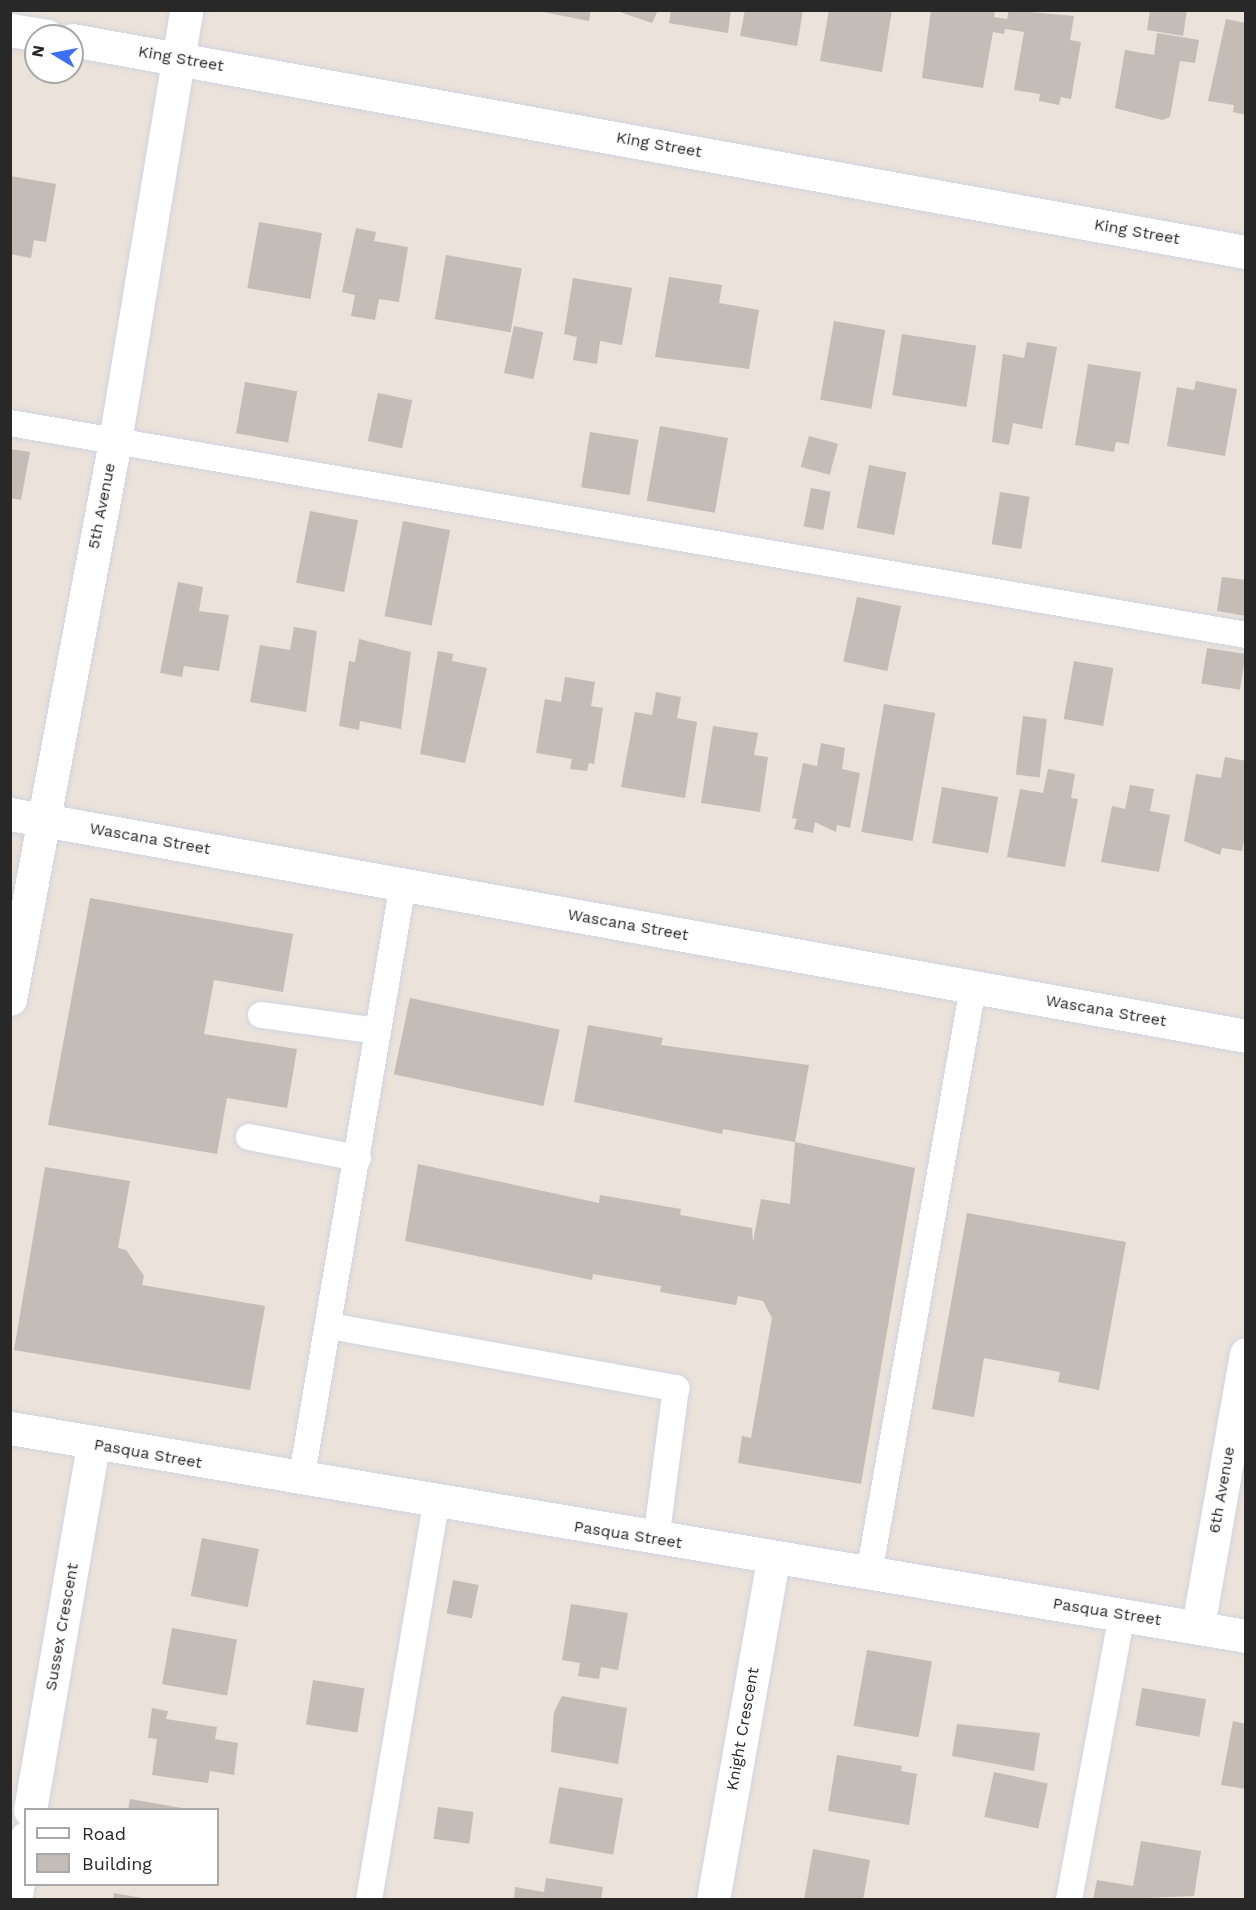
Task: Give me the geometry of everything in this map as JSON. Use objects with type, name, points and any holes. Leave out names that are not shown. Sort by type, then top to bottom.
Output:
[{"type":"street","name":"5th Avenue","points":[[10,999],[115,441],[186,10]]},
{"type":"street","name":"King Street","points":[[84,42],[1245,252]]},
{"type":"street","name":"Wascana Street","points":[[10,814],[1245,1036]]},
{"type":"street","name":"6th Avenue","points":[[1198,1626],[1245,1354]]},
{"type":"street","name":"Pasqua Street","points":[[10,1428],[93,1445],[436,1503],[1198,1626],[1245,1636]]},
{"type":"street","name":"Sussex Crescent","points":[[30,1808],[93,1445]]},
{"type":"street","name":"Knight Crescent","points":[[713,1899],[773,1558]]},
{"type":"street","points":[[15,1899],[24,1849]]},
{"type":"lane","points":[[10,423],[1245,635]]},
{"type":"lane","points":[[301,1480],[330,1326],[403,884]]},
{"type":"lane","points":[[869,1574],[973,987]]},
{"type":"lane","points":[[261,1015],[378,1030]]},
{"type":"lane","points":[[249,1137],[358,1158]]},
{"type":"lane","points":[[330,1326],[676,1388],[656,1539]]},
{"type":"lane","points":[[369,1899],[436,1503]]},
{"type":"lane","points":[[1069,1899],[1122,1614]]},
{"type":"building","points":[[533,10],[591,10],[589,21]]},
{"type":"building","points":[[614,10],[658,10],[652,23]]},
{"type":"building","points":[[671,10],[731,10],[728,33],[669,23]]},
{"type":"building","points":[[745,10],[803,10],[797,46],[740,36]]},
{"type":"building","points":[[829,10],[892,10],[882,72],[820,61]]},
{"type":"building","points":[[931,10],[995,10],[994,17],[1007,19],[1009,10],[1074,16],[1070,40],[1081,42],[1071,99],[1061,97],[1059,105],[1039,101],[1040,94],[1014,90],[1024,32],[1005,29],[1004,34],[993,32],[983,88],[922,78]]},
{"type":"building","points":[[1150,10],[1187,10],[1183,36],[1147,30]]},
{"type":"building","points":[[1226,19],[1245,23],[1246,115],[1233,112],[1234,105],[1208,101]]},
{"type":"building","points":[[1157,33],[1199,40],[1195,63],[1180,61],[1170,117],[1162,120],[1115,108],[1125,50],[1154,55]]},
{"type":"building","points":[[10,176],[56,184],[46,242],[34,240],[31,258],[10,254]]},
{"type":"building","points":[[259,222],[322,233],[310,299],[247,288]]},
{"type":"building","points":[[356,228],[376,232],[374,241],[408,247],[399,302],[379,299],[375,320],[351,316],[355,295],[342,292]]},
{"type":"building","points":[[446,255],[522,268],[511,332],[435,319]]},
{"type":"building","points":[[669,277],[722,285],[719,303],[759,310],[749,369],[655,357]]},
{"type":"building","points":[[573,278],[632,288],[622,345],[600,341],[597,364],[573,360],[577,337],[564,334]]},
{"type":"building","points":[[834,321],[885,330],[871,409],[820,400]]},
{"type":"building","points":[[514,326],[543,332],[533,379],[504,373]]},
{"type":"building","points":[[902,334],[976,346],[966,407],[892,395]]},
{"type":"building","points":[[1027,342],[1057,347],[1042,429],[1013,423],[1009,445],[992,442],[1003,354],[1024,358]]},
{"type":"building","points":[[1088,364],[1141,372],[1129,444],[1116,442],[1114,452],[1075,445]]},
{"type":"building","points":[[1196,381],[1237,389],[1225,456],[1167,446],[1177,387],[1194,390]]},
{"type":"building","points":[[245,382],[297,391],[288,442],[236,433]]},
{"type":"building","points":[[378,393],[412,400],[402,448],[368,441]]},
{"type":"building","points":[[660,426],[728,438],[715,513],[647,501]]},
{"type":"building","points":[[590,432],[638,440],[630,495],[581,487]]},
{"type":"building","points":[[809,436],[838,444],[830,475],[801,467]]},
{"type":"building","points":[[10,449],[30,452],[21,500],[10,498]]},
{"type":"building","points":[[869,465],[906,472],[894,535],[857,528]]},
{"type":"building","points":[[811,488],[831,492],[823,530],[804,526]]},
{"type":"building","points":[[1000,492],[1030,497],[1021,549],[992,544]]},
{"type":"building","points":[[310,511],[358,520],[344,592],[296,583]]},
{"type":"building","points":[[403,521],[450,530],[432,625],[384,616]]},
{"type":"building","points":[[1222,577],[1246,580],[1246,616],[1217,611]]},
{"type":"building","points":[[178,582],[203,587],[199,611],[229,615],[219,671],[184,666],[182,677],[160,673]]},
{"type":"building","points":[[857,597],[901,606],[887,671],[843,662]]},
{"type":"building","points":[[294,627],[317,631],[306,712],[250,702],[260,645],[290,650]]},
{"type":"building","points":[[359,639],[411,652],[401,729],[360,721],[359,730],[339,726],[349,661],[355,662]]},
{"type":"building","points":[[1207,648],[1246,654],[1240,690],[1201,684]]},
{"type":"building","points":[[438,651],[453,654],[452,661],[487,668],[465,763],[420,754]]},
{"type":"building","points":[[1074,661],[1113,668],[1103,726],[1064,719]]},
{"type":"building","points":[[565,677],[595,682],[591,706],[603,708],[594,764],[589,763],[587,771],[570,769],[572,759],[536,753],[545,699],[561,702]]},
{"type":"building","points":[[656,692],[681,697],[677,718],[697,722],[685,798],[621,787],[635,712],[652,715]]},
{"type":"building","points":[[884,704],[935,713],[913,841],[861,832]]},
{"type":"building","points":[[1023,716],[1047,719],[1040,777],[1016,775]]},
{"type":"building","points":[[713,726],[758,733],[754,755],[768,757],[760,812],[701,803]]},
{"type":"building","points":[[821,743],[845,748],[842,769],[860,773],[850,828],[837,825],[836,832],[815,822],[813,833],[794,829],[797,819],[792,818],[803,763],[817,766]]},
{"type":"building","points":[[1225,757],[1246,761],[1246,831],[1242,851],[1222,848],[1220,855],[1184,841],[1196,774],[1221,778]]},
{"type":"building","points":[[1048,769],[1075,774],[1071,798],[1078,799],[1065,867],[1007,857],[1020,789],[1043,793]]},
{"type":"building","points":[[1130,785],[1154,789],[1150,811],[1170,815],[1159,872],[1101,862],[1112,806],[1125,809]]},
{"type":"building","points":[[942,787],[998,797],[988,853],[932,843]]},
{"type":"building","points":[[90,898],[293,934],[283,992],[214,980],[204,1034],[297,1049],[287,1108],[227,1098],[217,1154],[48,1125]]},
{"type":"building","points":[[410,998],[560,1030],[543,1106],[394,1074]]},
{"type":"building","points":[[588,1025],[663,1038],[661,1045],[809,1065],[795,1142],[723,1129],[722,1134],[574,1102]]},
{"type":"building","points":[[795,1142],[915,1168],[861,1484],[738,1463],[742,1436],[751,1438],[772,1318],[763,1301],[738,1296],[736,1305],[660,1292],[661,1286],[593,1274],[592,1280],[405,1241],[418,1164],[599,1203],[600,1195],[681,1209],[680,1215],[752,1228],[753,1242],[761,1199],[790,1204]]},
{"type":"building","points":[[45,1167],[130,1181],[118,1248],[126,1250],[144,1276],[142,1285],[265,1306],[250,1390],[14,1350]]},
{"type":"building","points":[[967,1213],[1126,1242],[1099,1390],[1058,1382],[1060,1372],[984,1358],[974,1417],[932,1409]]},
{"type":"building","points":[[202,1538],[259,1549],[248,1607],[191,1596]]},
{"type":"building","points":[[453,1580],[479,1585],[472,1618],[447,1613]]},
{"type":"building","points":[[571,1604],[628,1613],[618,1670],[601,1667],[599,1679],[578,1676],[580,1663],[562,1660]]},
{"type":"building","points":[[172,1628],[237,1639],[227,1696],[162,1684]]},
{"type":"building","points":[[867,1650],[932,1661],[919,1737],[854,1726]]},
{"type":"building","points":[[313,1680],[364,1688],[357,1733],[306,1724]]},
{"type":"building","points":[[1142,1688],[1206,1699],[1199,1737],[1135,1725]]},
{"type":"building","points":[[562,1696],[627,1708],[618,1764],[551,1752],[554,1712]]},
{"type":"building","points":[[152,1708],[168,1711],[166,1719],[217,1727],[215,1739],[238,1743],[234,1775],[210,1771],[208,1783],[152,1775],[157,1739],[148,1738]]},
{"type":"building","points":[[1233,1721],[1246,1724],[1246,1789],[1221,1785]]},
{"type":"building","points":[[957,1724],[1040,1733],[1034,1771],[952,1756]]},
{"type":"building","points":[[837,1755],[902,1766],[901,1771],[917,1774],[909,1825],[828,1811]]},
{"type":"building","points":[[994,1772],[1048,1783],[1038,1828],[984,1817]]},
{"type":"building","points":[[559,1787],[623,1798],[613,1854],[549,1843]]},
{"type":"building","points":[[130,1799],[182,1808],[128,1808]]},
{"type":"building","points":[[438,1807],[474,1812],[469,1844],[434,1839]]},
{"type":"building","points":[[1141,1841],[1201,1851],[1194,1896],[1093,1900],[1097,1880],[1133,1886]]},
{"type":"building","points":[[813,1849],[870,1860],[863,1900],[804,1900]]},
{"type":"building","points":[[546,1878],[603,1887],[601,1900],[514,1900],[515,1887],[544,1892]]},
{"type":"building","points":[[114,1893],[142,1898],[142,1900],[113,1900]]}]
